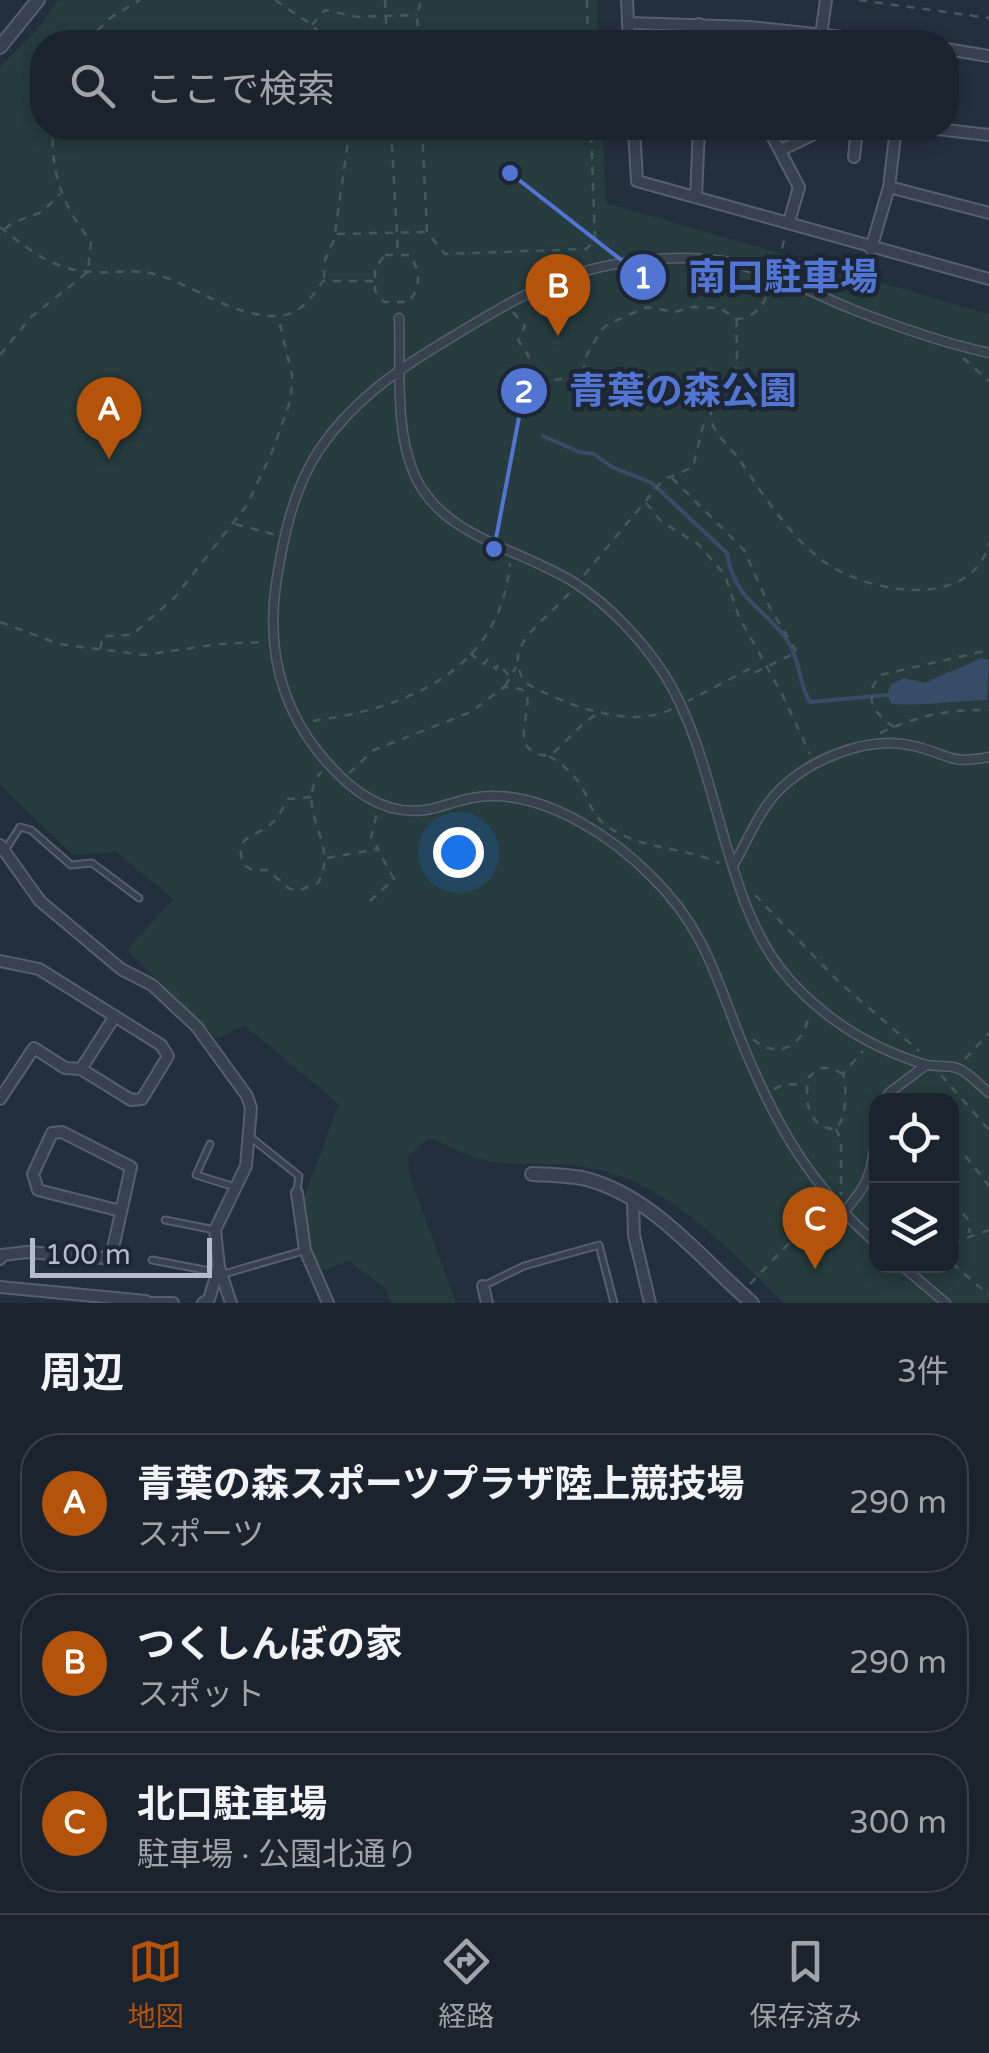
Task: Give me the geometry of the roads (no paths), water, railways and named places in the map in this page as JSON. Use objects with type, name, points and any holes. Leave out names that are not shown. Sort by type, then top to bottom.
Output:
[{"type":"street","points":[[0,47],[38,0]]},
{"type":"street","points":[[627,0],[628,30]]},
{"type":"street","points":[[821,30],[826,0]]},
{"type":"street","points":[[628,24],[699,24],[747,30]]},
{"type":"street","points":[[699,24],[699,30]]},
{"type":"street","points":[[959,51],[989,56]]},
{"type":"street","points":[[959,132],[989,135]]},
{"type":"street","points":[[634,140],[636,181],[989,279]]},
{"type":"street","points":[[696,196],[698,140]]},
{"type":"street","points":[[775,140],[799,187],[789,222]]},
{"type":"street","points":[[781,150],[801,140]]},
{"type":"street","points":[[854,158],[856,140]]},
{"type":"street","points":[[871,249],[889,187],[895,140]]},
{"type":"street","points":[[889,187],[989,213]]},
{"type":"street","points":[[869,1237],[812,1179],[766,1096],[700,936],[652,876],[608,839],[522,800],[494,796],[411,811],[380,806],[342,779],[298,724],[283,690],[272,641],[274,598],[285,537],[302,483],[319,451],[346,416],[400,368],[547,282],[600,265],[689,258],[728,261],[775,273],[849,308],[989,353]]},
{"type":"street","points":[[399,318],[405,444],[415,476],[432,503],[468,532],[540,562],[577,584],[622,622],[650,655],[681,704],[696,738],[734,864],[763,941],[776,964],[842,1028],[929,1065],[958,1067],[989,1094]]},
{"type":"street","points":[[734,864],[772,798],[815,765],[853,748],[914,745],[956,760],[989,757]]},
{"type":"street","points":[[3,847],[40,901],[121,970],[152,984],[197,1027],[247,1096],[251,1108],[246,1166],[214,1230],[220,1271],[232,1303]]},
{"type":"street","points":[[0,961],[39,969],[161,1044],[168,1056],[142,1099],[131,1100],[81,1069],[65,1068],[34,1048],[0,1099]]},
{"type":"street","points":[[81,1069],[115,1016]]},
{"type":"street","points":[[889,1093],[929,1065]]},
{"type":"street","points":[[0,1260],[2,1255],[28,1252],[103,1258],[112,1252],[131,1167],[62,1132],[52,1133],[33,1174],[38,1190],[121,1211]]},
{"type":"street","points":[[532,1174],[585,1179],[634,1201],[686,1242],[746,1299]]},
{"type":"street","points":[[841,1212],[869,1177]]},
{"type":"street","points":[[296,1193],[305,1250],[328,1303]]},
{"type":"street","points":[[634,1201],[634,1235],[650,1303]]},
{"type":"street","points":[[203,1303],[209,1299],[220,1271]]},
{"type":"street","points":[[910,1273],[946,1303]]},
{"type":"street","points":[[483,1286],[487,1303]]},
{"type":"street","points":[[0,1287],[173,1303]]},
{"type":"lane","points":[[3,847],[20,826],[31,830],[70,864],[92,862],[140,898]]},
{"type":"lane","points":[[249,1136],[300,1176],[296,1193]]},
{"type":"lane","points":[[210,1144],[196,1175],[235,1187]]},
{"type":"lane","points":[[165,1220],[214,1230]]},
{"type":"lane","points":[[483,1286],[524,1266],[600,1245],[614,1303]]},
{"type":"lane","points":[[152,1260],[220,1271],[305,1250]]},
{"type":"water","points":[[980,658],[989,660],[987,700],[892,704],[887,695],[891,684],[904,678],[926,683]]},
{"type":"waterway","points":[[543,436],[579,452],[594,454],[612,467],[652,483],[727,553],[744,594],[789,643],[810,702],[887,695]]},
{"type":"place","name":"南口駐車場","points":[[510,173]]},
{"type":"place","name":"つくしんぼの家","points":[[558,336]]},
{"type":"place","name":"青葉の森スポーツプラザ陸上競技場","points":[[109,459]]},
{"type":"place","name":"青葉の森公園","points":[[494,549]]},
{"type":"place","name":"北口駐車場","points":[[815,1269]]}]
